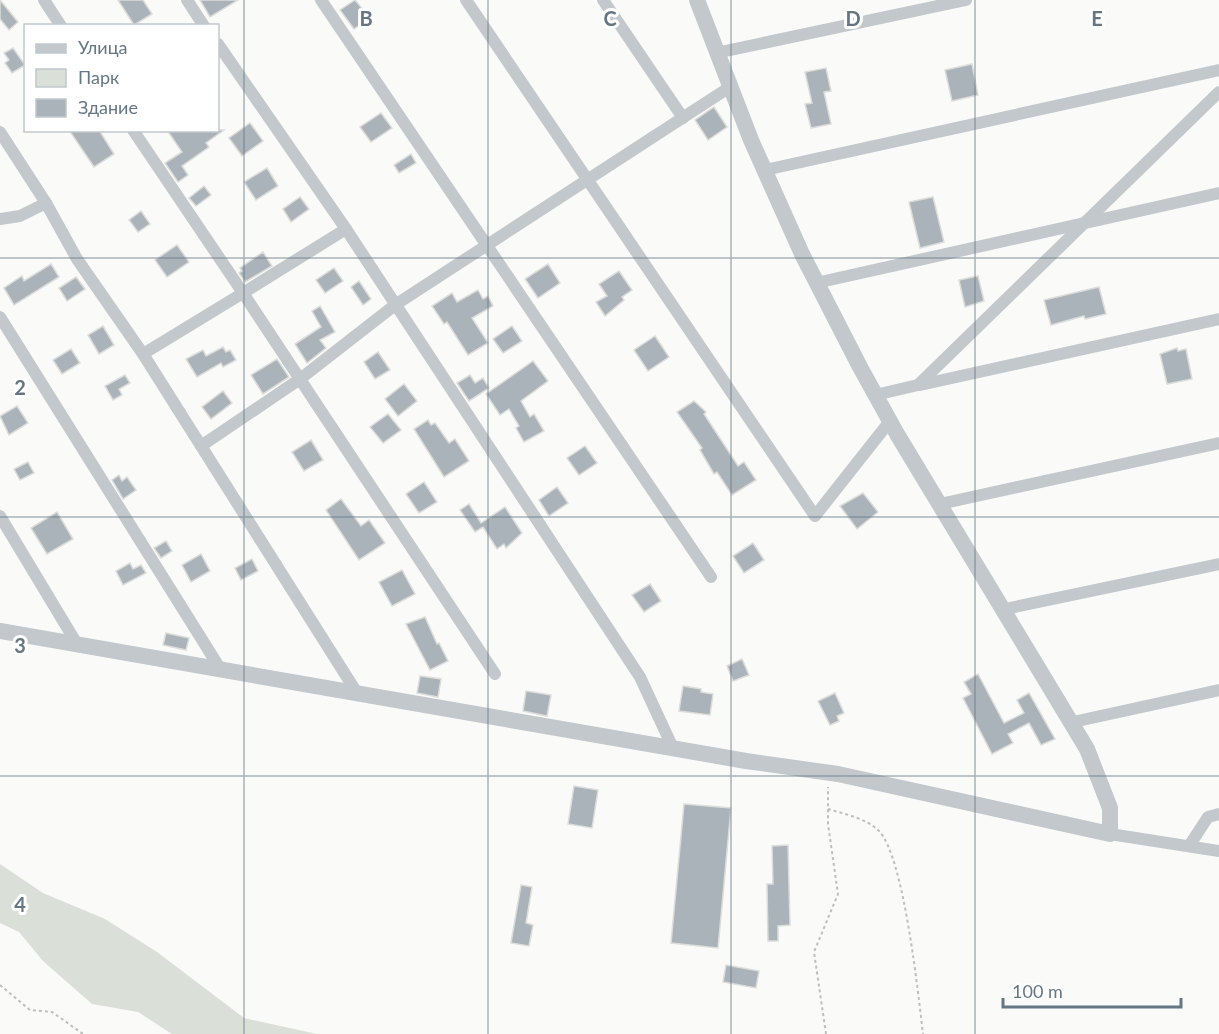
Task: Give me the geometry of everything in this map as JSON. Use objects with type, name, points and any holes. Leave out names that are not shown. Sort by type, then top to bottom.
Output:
[{"type":"street","points":[[44,0],[60,24]]},
{"type":"street","points":[[187,0],[203,24]]},
{"type":"street","points":[[321,0],[711,578]]},
{"type":"street","points":[[466,0],[815,516],[890,421]]},
{"type":"street","points":[[603,0],[683,118]]},
{"type":"street","points":[[697,0],[730,87],[816,283],[890,421],[1088,750],[1110,808],[1110,834]]},
{"type":"street","points":[[716,53],[966,0]]},
{"type":"street","points":[[219,46],[346,229],[640,677],[673,748]]},
{"type":"street","points":[[765,170],[1219,70]]},
{"type":"street","points":[[201,446],[300,379],[395,305],[730,87]]},
{"type":"street","points":[[918,385],[1219,92]]},
{"type":"street","points":[[0,132],[46,203],[77,259],[143,354],[357,693]]},
{"type":"street","points":[[134,132],[495,674]]},
{"type":"street","points":[[816,283],[1219,193]]},
{"type":"street","points":[[0,219],[20,216],[46,203]]},
{"type":"street","points":[[143,354],[346,229]]},
{"type":"street","points":[[0,317],[222,670]]},
{"type":"street","points":[[876,395],[1219,319]]},
{"type":"street","points":[[940,504],[1219,443]]},
{"type":"street","points":[[0,516],[77,644]]},
{"type":"street","points":[[1005,609],[1219,564]]},
{"type":"street","points":[[0,631],[673,748],[827,772],[1110,834],[1219,851]]},
{"type":"street","points":[[1073,722],[1219,690]]},
{"type":"street","points":[[1189,846],[1208,817],[1219,814]]},
{"type":"path","points":[[826,1034],[814,952],[838,894],[828,809],[827,772]]},
{"type":"path","points":[[828,809],[862,820],[879,831],[886,843],[894,862],[909,931],[923,1034]]},
{"type":"path","points":[[0,985],[30,1010],[52,1012],[83,1034]]},
{"type":"green space","points":[[0,864],[43,893],[105,919],[157,952],[244,1018],[317,1034],[172,1034],[138,1012],[92,1004],[43,961],[19,932],[0,923]]},
{"type":"building","points":[[0,0],[18,22],[9,30],[0,19]]},
{"type":"building","points":[[118,0],[143,0],[152,14],[133,24]]},
{"type":"building","points":[[200,0],[238,0],[210,17]]},
{"type":"building","points":[[355,0],[370,18],[354,29],[340,10]]},
{"type":"building","points":[[13,48],[24,66],[12,73],[5,63],[9,60],[4,53]]},
{"type":"building","points":[[972,64],[978,95],[952,101],[945,70]]},
{"type":"building","points":[[826,68],[831,91],[824,92],[831,124],[811,128],[805,104],[812,103],[805,72]]},
{"type":"building","points":[[714,107],[727,127],[708,140],[695,120]]},
{"type":"building","points":[[381,113],[392,128],[371,142],[360,127]]},
{"type":"building","points":[[250,123],[263,141],[242,156],[229,138]]},
{"type":"building","points":[[219,130],[224,130],[206,143],[209,147],[182,166],[188,175],[178,182],[165,163],[182,152],[168,132],[219,132]]},
{"type":"building","points":[[70,132],[100,132],[114,154],[94,167]]},
{"type":"building","points":[[411,154],[416,163],[399,173],[394,165]]},
{"type":"building","points":[[267,168],[278,186],[256,200],[244,182]]},
{"type":"building","points":[[204,186],[211,195],[196,206],[189,198]]},
{"type":"building","points":[[300,197],[309,209],[291,222],[283,209]]},
{"type":"building","points":[[933,197],[944,242],[920,248],[909,202]]},
{"type":"building","points":[[141,211],[150,224],[138,232],[129,220]]},
{"type":"building","points":[[177,245],[189,262],[167,277],[155,260]]},
{"type":"building","points":[[263,252],[272,266],[245,282],[239,273],[242,271],[240,268]]},
{"type":"building","points":[[51,264],[59,277],[14,305],[4,288],[22,276],[24,281]]},
{"type":"building","points":[[548,264],[560,283],[538,298],[525,279]]},
{"type":"building","points":[[334,268],[343,281],[325,293],[316,280]]},
{"type":"building","points":[[619,271],[632,290],[622,297],[624,300],[605,316],[596,302],[607,296],[599,284]]},
{"type":"building","points":[[978,276],[984,301],[965,307],[959,280]]},
{"type":"building","points":[[76,277],[85,289],[67,301],[59,288]]},
{"type":"building","points":[[359,281],[371,299],[363,305],[351,287]]},
{"type":"building","points":[[1099,287],[1106,314],[1085,319],[1084,316],[1051,325],[1044,300]]},
{"type":"building","points":[[478,290],[483,299],[488,296],[493,306],[472,318],[488,343],[468,355],[447,322],[444,324],[432,306],[452,293],[457,302]]},
{"type":"building","points":[[320,306],[335,332],[320,340],[326,348],[307,363],[295,344],[321,327],[312,311]]},
{"type":"building","points":[[103,326],[114,345],[99,354],[88,335]]},
{"type":"building","points":[[512,326],[522,341],[503,353],[493,339]]},
{"type":"building","points":[[655,336],[669,357],[648,371],[634,350]]},
{"type":"building","points":[[223,347],[226,352],[230,350],[236,360],[223,367],[221,363],[197,377],[186,359],[203,350],[206,356]]},
{"type":"building","points":[[1177,348],[1178,351],[1186,349],[1192,379],[1167,384],[1160,354]]},
{"type":"building","points":[[71,349],[80,363],[62,374],[53,360]]},
{"type":"building","points":[[378,352],[390,370],[375,379],[364,362]]},
{"type":"building","points":[[277,359],[289,377],[263,394],[251,375]]},
{"type":"building","points":[[533,361],[548,381],[521,401],[530,417],[534,414],[544,431],[524,442],[516,428],[519,426],[509,409],[500,415],[486,394]]},
{"type":"building","points":[[125,375],[130,383],[119,389],[122,395],[113,400],[105,386]]},
{"type":"building","points":[[470,375],[475,383],[483,378],[489,388],[469,401],[457,383]]},
{"type":"building","points":[[404,384],[417,401],[398,416],[385,399]]},
{"type":"building","points":[[223,391],[232,403],[211,419],[202,407]]},
{"type":"building","points":[[694,401],[706,412],[704,414],[738,466],[744,462],[756,480],[732,495],[717,472],[714,474],[700,450],[702,448],[677,412]]},
{"type":"building","points":[[17,406],[28,423],[9,435],[0,416]]},
{"type":"building","points":[[388,414],[401,430],[383,443],[370,427]]},
{"type":"building","points":[[428,420],[431,425],[435,423],[449,443],[455,439],[469,461],[444,477],[414,429]]},
{"type":"building","points":[[311,440],[323,460],[304,471],[292,452]]},
{"type":"building","points":[[585,446],[597,463],[579,475],[567,458]]},
{"type":"building","points":[[28,462],[34,473],[20,480],[14,469]]},
{"type":"building","points":[[119,475],[122,481],[127,477],[136,490],[123,499],[112,480]]},
{"type":"building","points":[[424,482],[437,502],[419,513],[406,494]]},
{"type":"building","points":[[557,487],[568,503],[549,516],[539,500]]},
{"type":"building","points":[[863,493],[878,512],[857,529],[840,506]]},
{"type":"building","points":[[341,499],[361,526],[369,520],[385,543],[359,560],[326,510]]},
{"type":"building","points":[[469,504],[481,523],[505,507],[522,533],[506,548],[504,544],[497,549],[483,527],[475,532],[460,510]]},
{"type":"building","points":[[57,512],[73,539],[47,554],[31,528]]},
{"type":"building","points":[[166,541],[172,551],[161,558],[154,548]]},
{"type":"building","points":[[753,543],[764,560],[744,573],[733,556]]},
{"type":"building","points":[[201,554],[210,571],[191,582],[182,565]]},
{"type":"building","points":[[252,559],[258,571],[241,580],[235,568]]},
{"type":"building","points":[[130,563],[133,569],[141,565],[146,573],[123,585],[116,571]]},
{"type":"building","points":[[402,570],[415,594],[392,606],[379,582]]},
{"type":"building","points":[[650,584],[661,601],[644,612],[632,595]]},
{"type":"building","points":[[425,617],[437,644],[439,643],[448,661],[430,670],[406,624]]},
{"type":"building","points":[[166,633],[189,638],[186,650],[163,645]]},
{"type":"building","points":[[742,659],[749,675],[733,681],[727,666]]},
{"type":"building","points":[[978,674],[1004,723],[1024,713],[1017,700],[1029,693],[1055,739],[1041,745],[1029,723],[1008,734],[1013,743],[992,754],[963,698],[971,694],[964,682]]},
{"type":"building","points":[[420,676],[441,679],[438,697],[417,693]]},
{"type":"building","points":[[683,686],[713,694],[710,715],[679,711]]},
{"type":"building","points":[[526,691],[551,695],[547,716],[523,711]]},
{"type":"building","points":[[835,693],[844,713],[837,716],[839,721],[830,725],[818,701]]},
{"type":"building","points":[[574,786],[598,790],[592,828],[568,824]]},
{"type":"building","points":[[684,804],[731,808],[718,948],[671,943]]},
{"type":"building","points":[[788,845],[790,925],[778,926],[778,941],[768,941],[767,884],[773,884],[772,846]]},
{"type":"building","points":[[521,885],[532,887],[526,923],[533,925],[529,946],[511,943]]},
{"type":"building","points":[[726,965],[759,971],[756,988],[723,982]]}]
